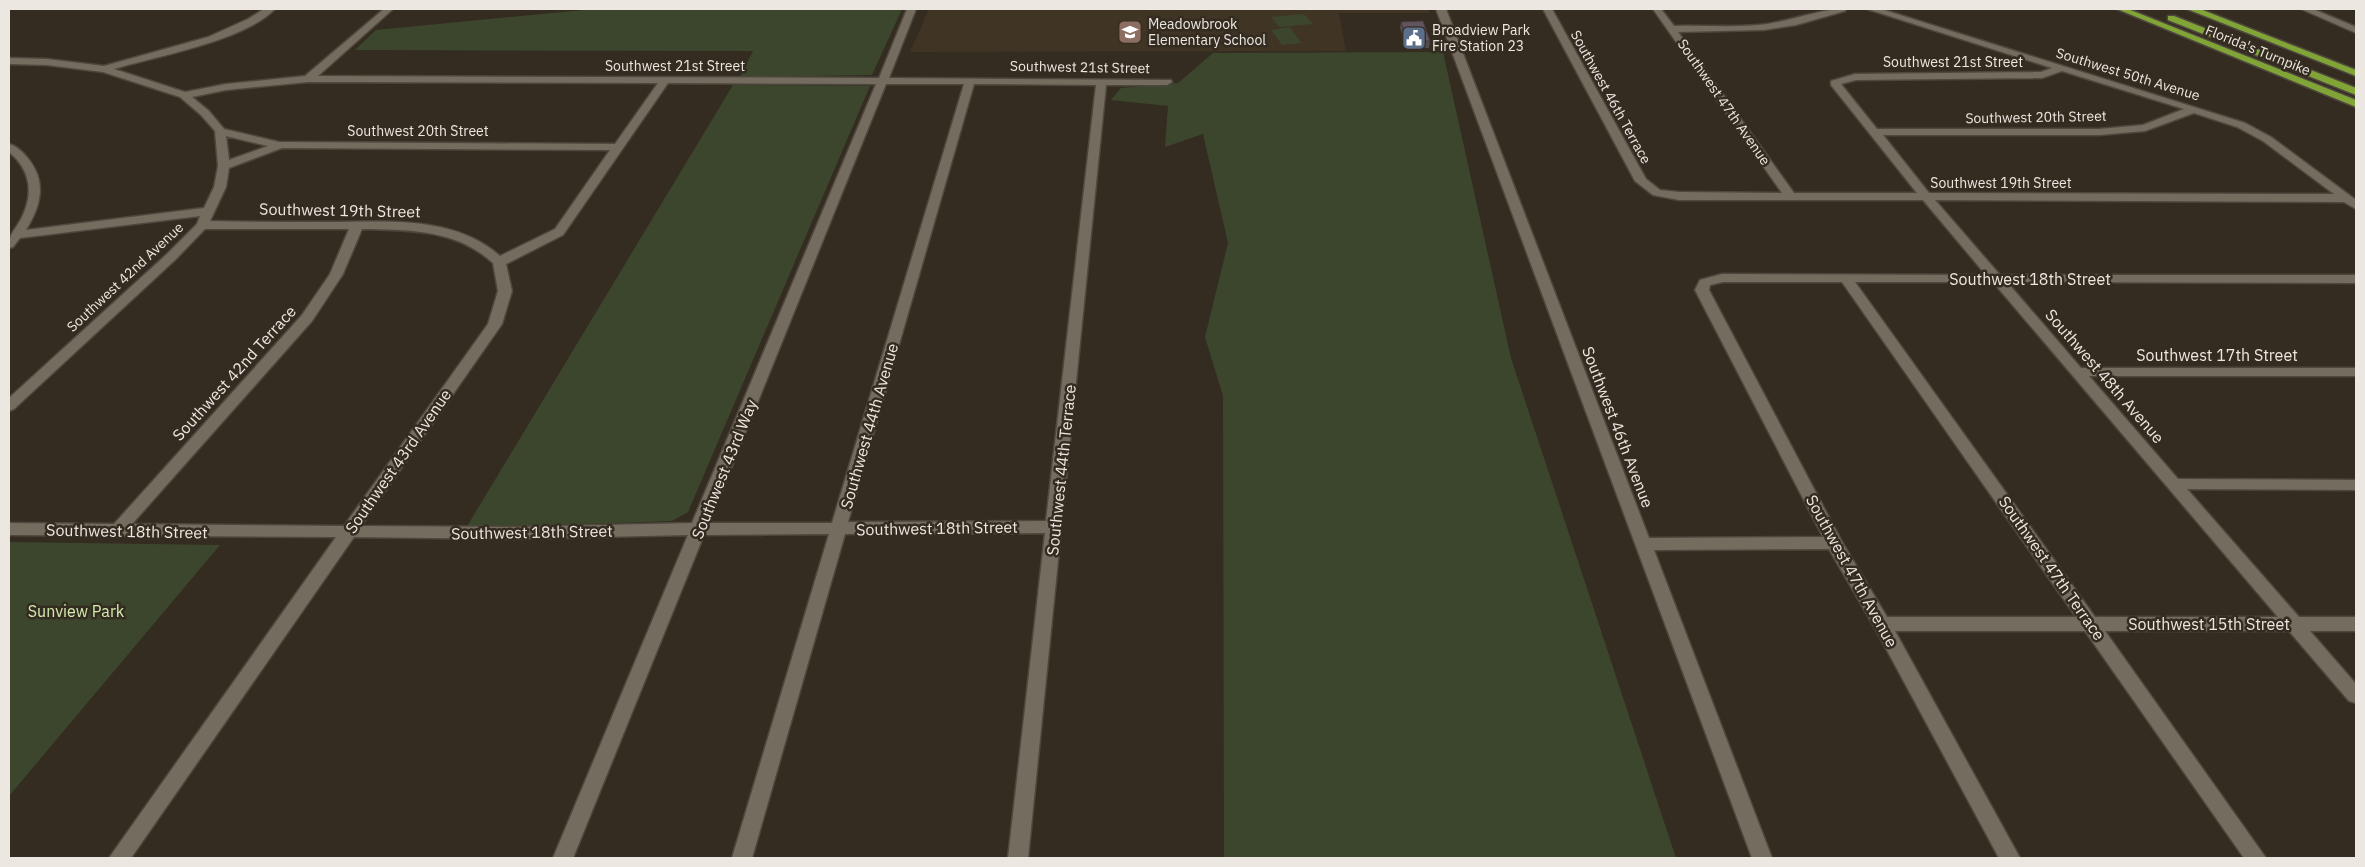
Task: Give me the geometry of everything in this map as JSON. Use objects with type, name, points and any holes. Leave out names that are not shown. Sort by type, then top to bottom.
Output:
[{"type":"highway","name":"Florida's Turnpike","points":[[2121,9],[2356,104]]},
{"type":"highway","points":[[2149,9],[2356,92]]},
{"type":"highway","points":[[2165,9],[2356,84]]},
{"type":"highway","name":"Florida's Turnpike","points":[[2192,9],[2356,73]]},
{"type":"street","points":[[104,69],[191,46],[225,34],[252,22],[270,9]]},
{"type":"street","points":[[308,79],[389,9]]},
{"type":"street","points":[[884,80],[912,9]]},
{"type":"street","name":"Southwest 46th Avenue","points":[[1441,9],[1762,858]]},
{"type":"street","name":"Southwest 46th Terrace","points":[[1547,9],[1641,181],[1657,193]]},
{"type":"street","name":"Southwest 47th Avenue","points":[[1657,9],[1790,196]]},
{"type":"street","points":[[1673,29],[1764,27],[1796,22],[1842,9]]},
{"type":"street","name":"Southwest 50th Avenue","points":[[1872,9],[2241,125],[2268,139],[2356,205]]},
{"type":"street","points":[[2306,9],[2356,30]]},
{"type":"street","points":[[9,61],[46,62],[104,69],[184,95],[205,113],[220,131]]},
{"type":"street","name":"Southwest 21st Street","points":[[1842,80],[1854,76],[2042,76],[2062,68]]},
{"type":"street","name":"Southwest 21st Street","points":[[184,95],[226,88],[308,79],[1167,82]]},
{"type":"street","points":[[499,262],[559,232],[665,80]]},
{"type":"street","name":"Southwest 43rd Way","points":[[563,858],[884,80]]},
{"type":"street","name":"Southwest 44th Avenue","points":[[742,858],[970,80]]},
{"type":"street","name":"Southwest 48th Avenue","points":[[1842,80],[1835,83],[1927,198],[2176,484],[2356,696]]},
{"type":"street","name":"Southwest 44th Terrace","points":[[1018,858],[1055,527],[1101,82]]},
{"type":"street","name":"Southwest 20th Street","points":[[1873,132],[2099,132],[2145,128],[2194,109]]},
{"type":"street","name":"Southwest 20th Street","points":[[220,131],[279,145],[617,147]]},
{"type":"street","name":"Southwest 42nd Avenue","points":[[9,406],[171,257],[202,225],[220,188],[224,166],[220,131]]},
{"type":"street","points":[[224,166],[279,145]]},
{"type":"street","points":[[9,147],[32,170],[36,183],[34,205],[13,240]]},
{"type":"street","name":"Southwest 19th Street","points":[[1657,193],[1679,196],[1927,198],[2346,198]]},
{"type":"street","points":[[13,240],[210,211]]},
{"type":"street","name":"Southwest 19th Street","points":[[202,225],[408,226],[443,230],[487,249],[499,262]]},
{"type":"street","name":"Southwest 42nd Terrace","points":[[117,531],[308,318],[332,285],[349,250],[357,225]]},
{"type":"street","name":"Southwest 43rd Avenue","points":[[119,858],[495,324],[505,290],[499,262]]},
{"type":"street","name":"Southwest 18th Street","points":[[1705,282],[1722,278],[2356,279]]},
{"type":"street","name":"Southwest 47th Terrace","points":[[1846,279],[2256,858]]},
{"type":"street","name":"Southwest 47th Avenue","points":[[1705,282],[1702,290],[1834,543],[1882,624],[2010,858]]},
{"type":"street","name":"Southwest 17th Street","points":[[2077,372],[2356,372]]},
{"type":"street","points":[[2176,484],[2356,485]]},
{"type":"street","name":"Southwest 18th Street","points":[[9,529],[514,533],[699,529],[1055,527]]},
{"type":"street","points":[[1643,544],[1834,543]]},
{"type":"street","name":"Southwest 15th Street","points":[[1882,624],[2356,624]]},
{"type":"shaded area","name":"Meadowbrook Elementary School","points":[[929,9],[1428,9],[1430,13],[1339,13],[1346,51],[910,52]]},
{"type":"green space","points":[[594,9],[902,9],[872,75],[740,77],[753,51],[355,50],[376,30]]},
{"type":"green space","points":[[1304,14],[1313,24],[1279,27],[1271,17]]},
{"type":"green space","points":[[1290,27],[1301,43],[1282,45],[1271,30]]},
{"type":"green space","points":[[1443,52],[1511,358],[1676,858],[1224,858],[1223,396],[1205,337],[1228,243],[1203,134],[1165,147],[1168,106],[1111,100],[1121,88],[1178,83],[1213,53]]},
{"type":"green space","points":[[733,85],[870,86],[688,512],[672,521],[466,528]]},
{"type":"green space","name":"Sunview Park","points":[[9,542],[220,545],[9,796]]},
{"type":"building","points":[[1423,21],[1430,41],[1415,41],[1412,34],[1405,34],[1401,22]]},
{"type":"place","name":"Meadowbrook Elementary School","points":[[1130,32]]},
{"type":"place","name":"Broadview Park Fire Station 23","points":[[1414,38]]}]
